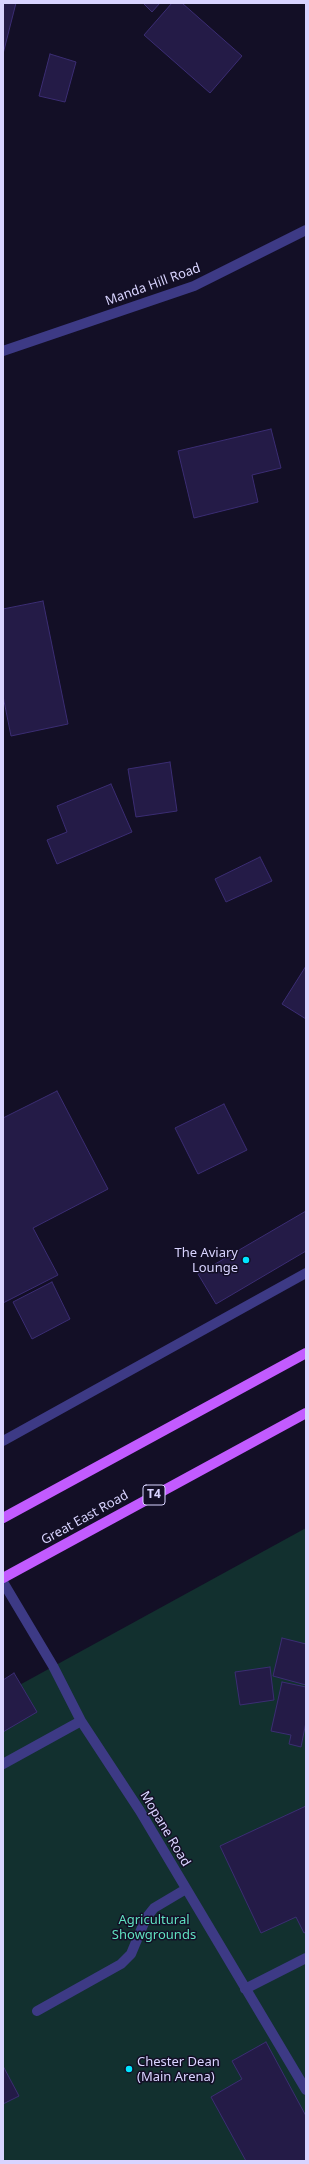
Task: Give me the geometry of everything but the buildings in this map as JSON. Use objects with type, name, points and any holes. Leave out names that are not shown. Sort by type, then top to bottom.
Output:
[{"type":"main road","points":[[3,1518],[306,1352]]},
{"type":"main road","name":"Great East Road","points":[[3,1578],[306,1412]]},
{"type":"street","name":"Manda Hill Road","points":[[3,351],[194,286],[306,230]]},
{"type":"street","points":[[3,1441],[306,1273]]},
{"type":"street","name":"Mopane Road","points":[[3,1582],[53,1666],[81,1721],[140,1811],[306,2090]]},
{"type":"street","points":[[3,1764],[81,1721]]},
{"type":"street","points":[[37,2011],[121,1964],[131,1954],[146,1918],[154,1908],[186,1889]]},
{"type":"street","points":[[245,1989],[306,1958]]},
{"type":"green space","name":"Agricultural Showgrounds","points":[[306,1528],[306,2161],[3,2161],[3,1694]]},
{"type":"place","name":"The Aviary Lounge","points":[[246,1260]]},
{"type":"place","name":"Chester Dean (Main Arena)","points":[[129,2069]]}]
